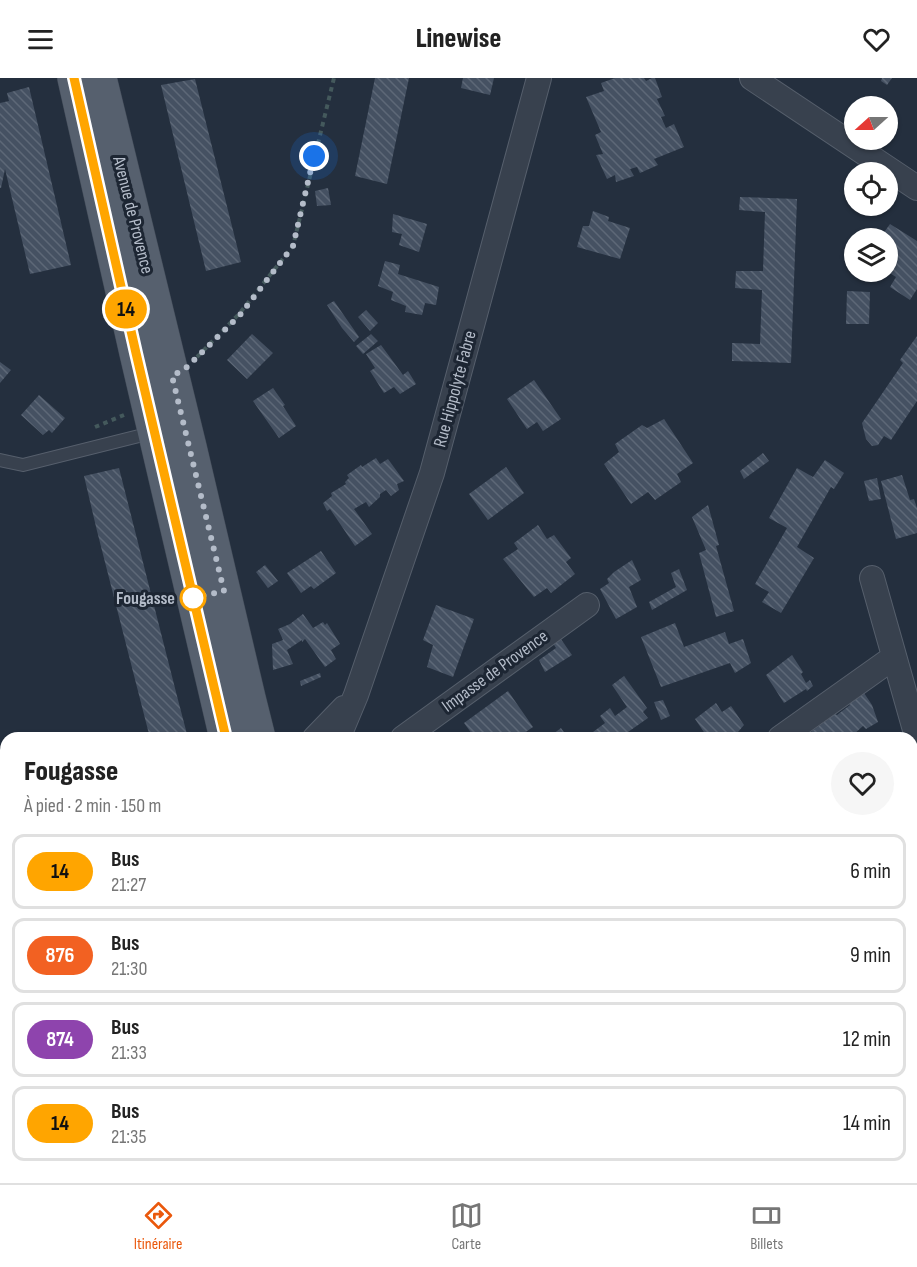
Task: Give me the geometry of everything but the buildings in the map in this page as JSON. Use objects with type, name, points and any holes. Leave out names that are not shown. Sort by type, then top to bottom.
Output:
[{"type":"main road","name":"Avenue de Provence","points":[[74,78],[225,732]]},
{"type":"main road","name":"Avenue de Provence","points":[[100,78],[258,732]]},
{"type":"street","name":"Rue Hippolyte Fabre","points":[[341,732],[356,695],[432,472],[539,78]]},
{"type":"street","points":[[752,78],[917,188]]},
{"type":"street","points":[[872,578],[916,732]]},
{"type":"street","name":"Impasse de Provence","points":[[412,732],[587,605]]},
{"type":"street","points":[[788,732],[894,657]]},
{"type":"street","name":"Rue Hippolyte Fabre","points":[[321,732],[356,695]]},
{"type":"lane","points":[[0,460],[23,465],[155,434]]},
{"type":"path","points":[[172,376],[186,368],[240,315],[293,246],[334,78]]},
{"type":"bus line","name":"14","points":[[74,78],[225,732]]},
{"type":"place","name":"Fougasse","points":[[193,598]]},
{"type":"route","points":[[193,598],[224,591],[172,376],[186,368],[240,315],[293,246],[314,156]]}]
